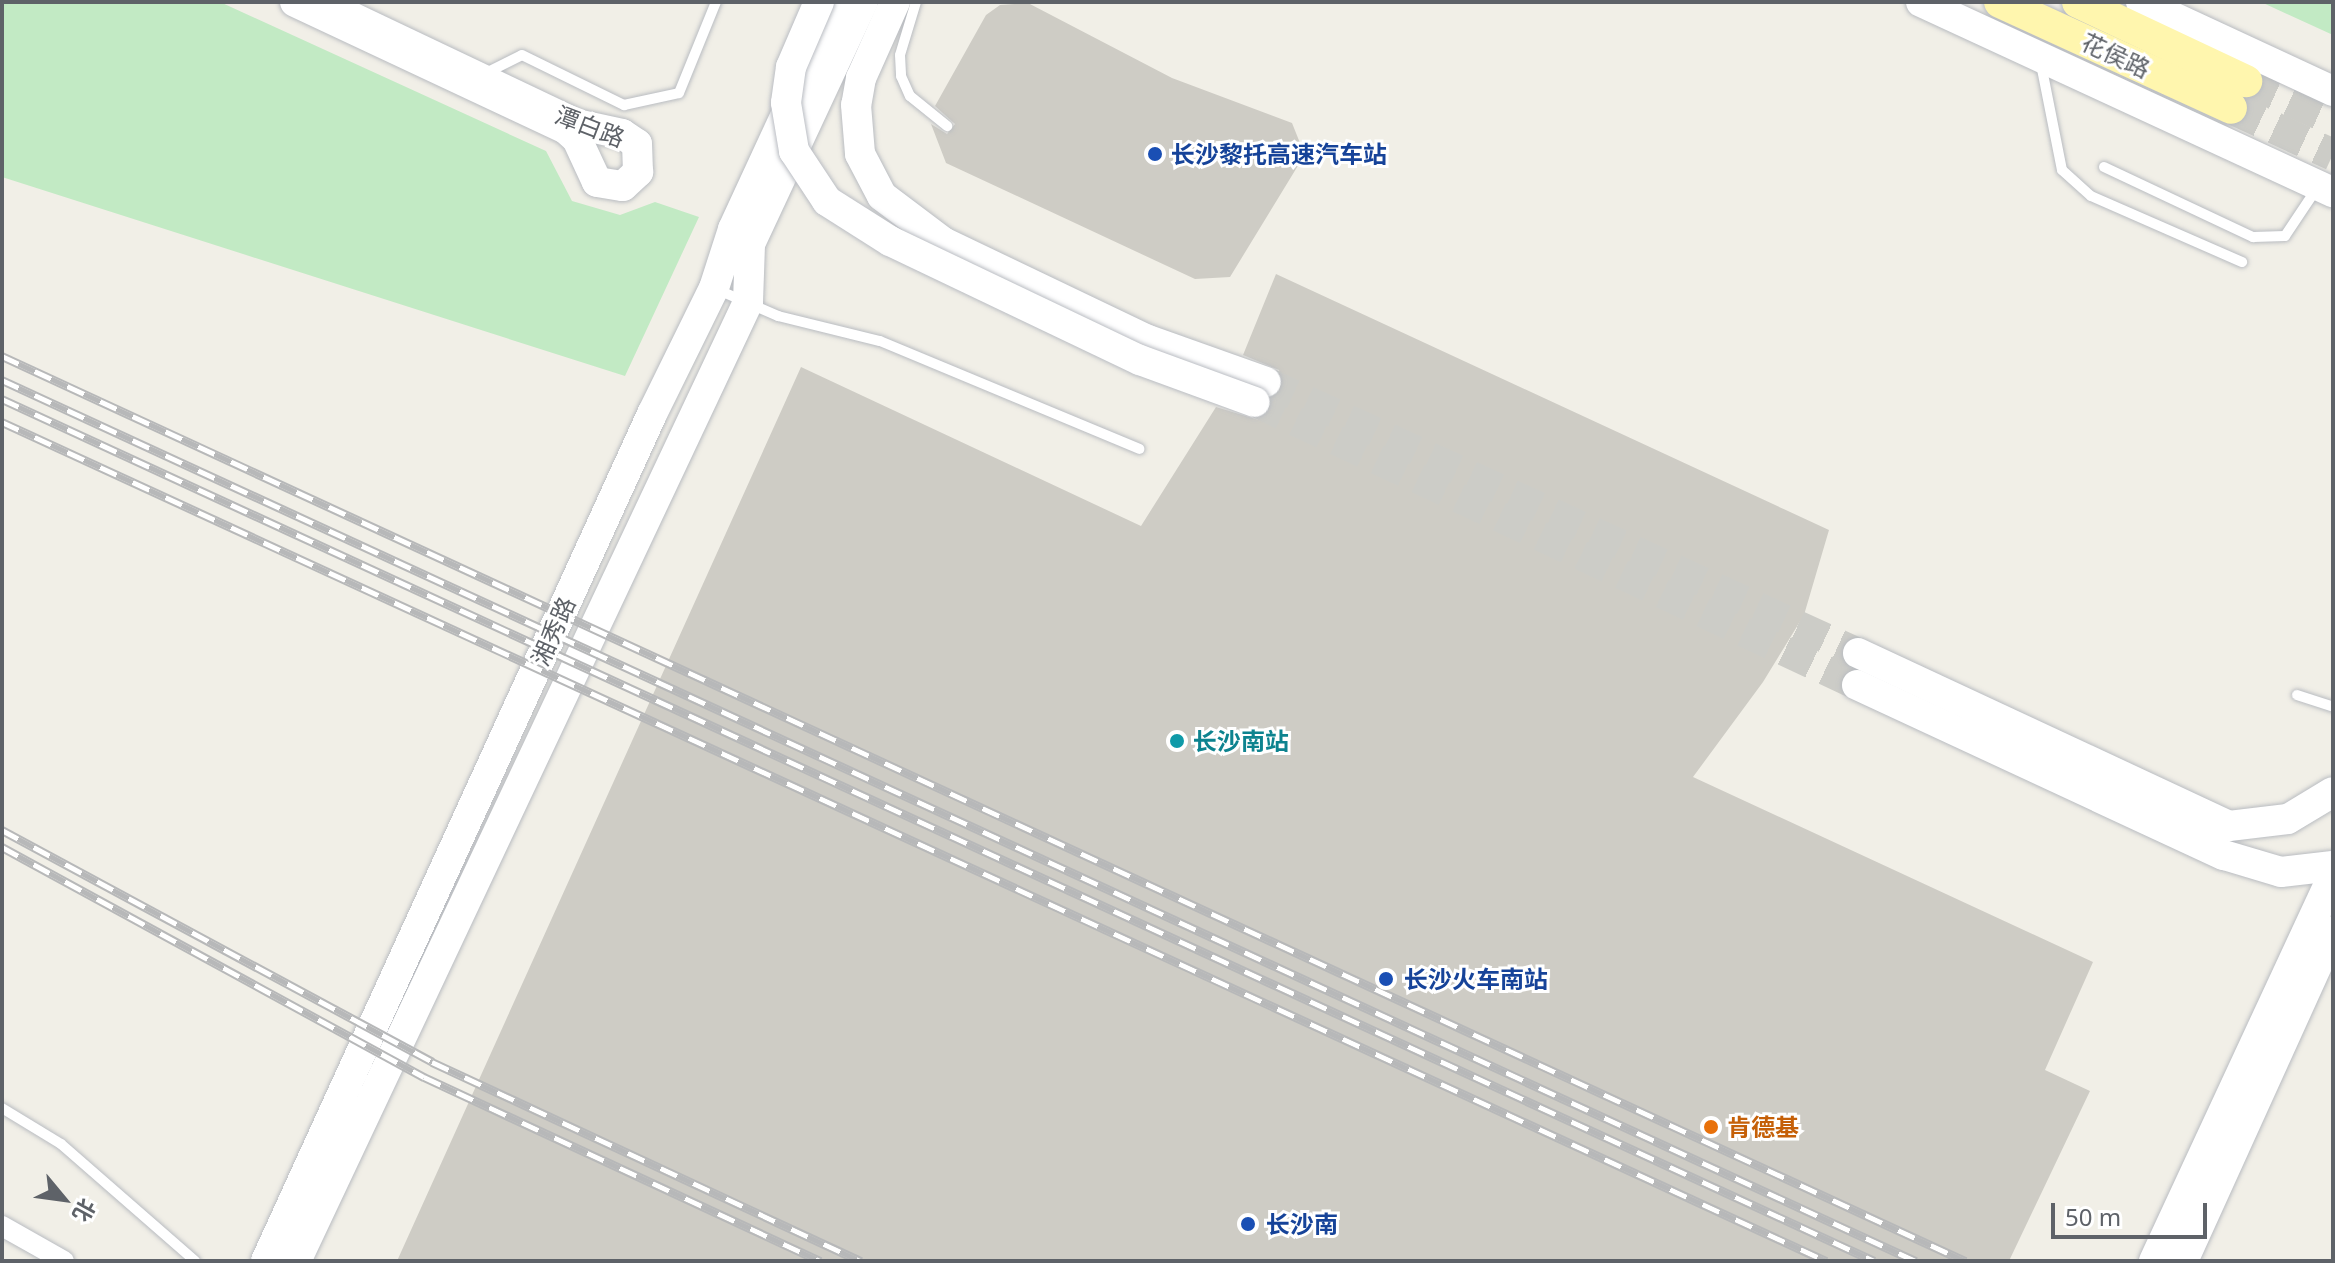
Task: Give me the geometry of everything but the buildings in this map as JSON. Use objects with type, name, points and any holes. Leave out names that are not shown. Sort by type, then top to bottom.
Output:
[{"type":"main road","name":"花侯路","points":[[2000,2],[2239,94],[2078,2]]},
{"type":"street","name":"潭白路","points":[[295,2],[475,79],[577,124],[630,139],[640,152],[638,172],[623,186],[597,182],[572,133],[475,79],[320,2]]},
{"type":"street","points":[[819,2],[791,67],[786,103],[794,151],[827,201],[890,241],[1140,360],[1261,392],[957,248],[922,229],[882,196],[860,154],[856,105],[861,78],[895,2]]},
{"type":"street","name":"湘秀路","points":[[266,1261],[652,414],[714,288],[733,229],[838,2]]},
{"type":"street","points":[[296,1261],[748,302],[750,244],[863,2]]},
{"type":"street","points":[[1921,2],[2326,189]]},
{"type":"street","points":[[2141,2],[2333,91]]},
{"type":"street","points":[[1858,653],[2229,826],[2288,819],[2333,792]]},
{"type":"street","points":[[1857,685],[2224,855],[2281,872],[2333,866]]},
{"type":"street","points":[[2154,1261],[2333,875]]},
{"type":"street","points":[[2183,1261],[2333,931]]},
{"type":"street","points":[[2,1226],[64,1261]]},
{"type":"lane","points":[[475,79],[522,55],[624,105],[679,93],[716,2]]},
{"type":"lane","points":[[916,2],[902,41],[901,76],[910,96],[947,126]]},
{"type":"lane","points":[[2039,54],[2062,170],[2091,196],[2242,262]]},
{"type":"lane","points":[[2104,167],[2253,237],[2285,236],[2326,189]]},
{"type":"lane","points":[[714,288],[778,316],[880,341],[1139,449]]},
{"type":"lane","points":[[2297,695],[2333,707]]},
{"type":"lane","points":[[2,1108],[61,1144],[195,1261]]},
{"type":"green space","points":[[2,2],[220,2],[546,151],[572,201],[620,215],[655,202],[699,217],[625,376],[2,177]]},
{"type":"green space","points":[[2261,2],[2333,2],[2333,35]]},
{"type":"tunnel","points":[[2246,81],[2333,120]]},
{"type":"tunnel","points":[[2231,108],[2333,155]]},
{"type":"tunnel","points":[[1266,382],[1858,653]]},
{"type":"tunnel","points":[[1255,402],[1857,685]]},
{"type":"railway","points":[[2,356],[1965,1261]]},
{"type":"railway","points":[[2,380],[1916,1261]]},
{"type":"railway","points":[[2,399],[1874,1261]]},
{"type":"railway","points":[[2,422],[1826,1261]]},
{"type":"railway","points":[[2,830],[432,1062],[861,1261]]},
{"type":"railway","points":[[2,847],[424,1077],[820,1261]]},
{"type":"place","name":"长沙黎托高速汽车站","points":[[1155,154]]},
{"type":"place","name":"长沙南站","points":[[1177,741]]},
{"type":"place","name":"长沙火车南站","points":[[1386,979]]},
{"type":"place","name":"肯德基","points":[[1711,1127]]},
{"type":"place","name":"长沙南","points":[[1248,1224]]}]
